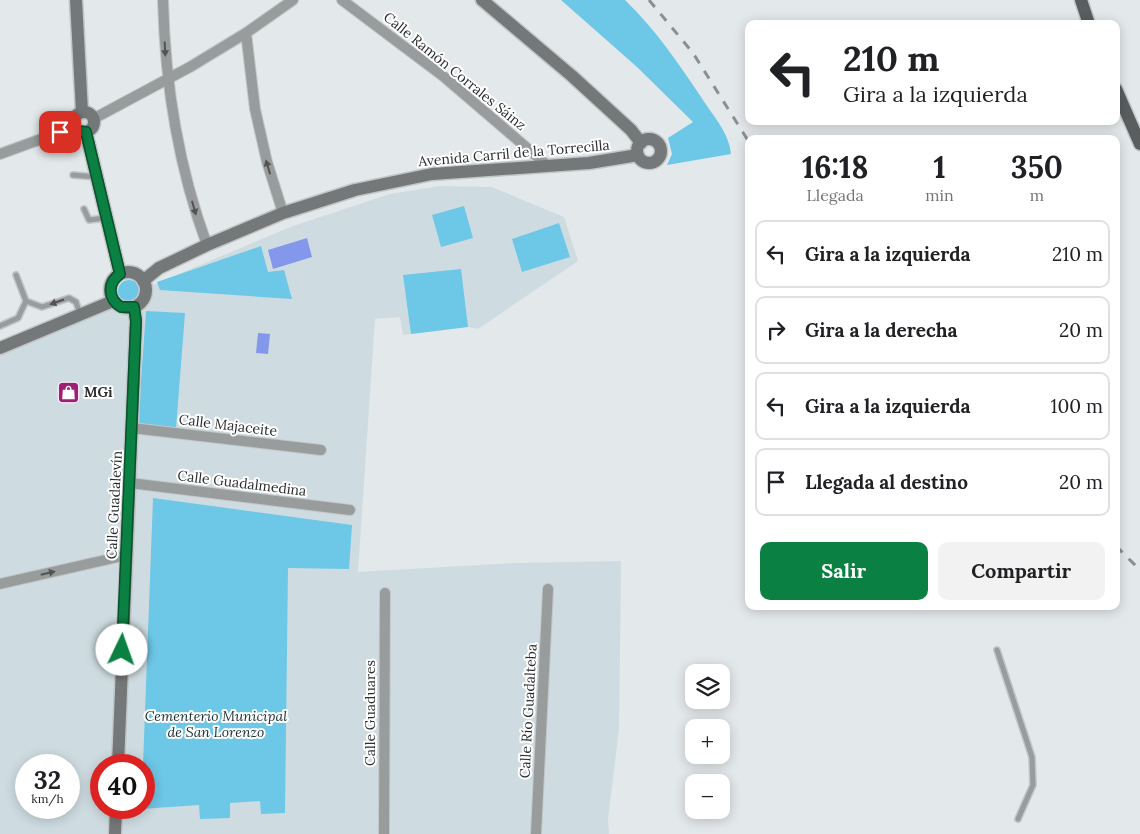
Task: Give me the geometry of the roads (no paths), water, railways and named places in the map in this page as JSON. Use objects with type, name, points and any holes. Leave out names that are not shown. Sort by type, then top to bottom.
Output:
[{"type":"main road","points":[[1081,0],[1088,20]]},
{"type":"main road","points":[[1120,98],[1140,144]]},
{"type":"street","points":[[0,154],[92,128],[77,57],[76,0]]},
{"type":"street","points":[[163,0],[167,79],[182,163],[206,245]]},
{"type":"street","points":[[120,274],[96,177],[75,116],[88,116],[167,79],[246,33],[293,0]]},
{"type":"street","name":"Calle Ramón Corrales Sáinz","points":[[342,0],[443,76],[548,166]]},
{"type":"street","name":"Avenida Carril de la Torrecilla","points":[[143,281],[159,268],[206,245],[283,213],[356,190],[394,180],[475,170],[589,163],[640,149],[631,130],[572,76],[482,0]]},
{"type":"street","points":[[246,33],[256,109],[267,162],[283,213]]},
{"type":"street","points":[[120,274],[136,274],[143,281],[146,292],[143,300],[134,307],[121,307],[110,293],[112,283],[120,274]]},
{"type":"street","points":[[0,348],[114,300]]},
{"type":"street","name":"Calle Guadalevín","points":[[118,754],[136,321],[134,307]]},
{"type":"street","name":"Calle Majaceite","points":[[132,428],[321,450]]},
{"type":"street","name":"Calle Guadalmedina","points":[[130,483],[350,510]]},
{"type":"street","points":[[0,584],[127,554]]},
{"type":"street","name":"Calle Río Guadalteba","points":[[536,834],[548,589]]},
{"type":"street","name":"Calle Guaduares","points":[[384,834],[385,593]]},
{"type":"street","points":[[115,834],[116,819]]},
{"type":"lane","points":[[73,175],[96,177]]},
{"type":"lane","points":[[84,209],[89,220],[106,218]]},
{"type":"lane","points":[[0,326],[18,318],[26,301],[16,275]]},
{"type":"lane","points":[[26,301],[42,307],[69,298],[76,302],[81,314]]},
{"type":"lane","points":[[997,650],[1032,757],[1033,785],[1018,819]]},
{"type":"railway","points":[[649,0],[693,53],[745,136]]},
{"type":"railway","points":[[1120,550],[1140,570]]},
{"type":"place","name":"MGi","points":[[68,392]]},
{"type":"park label","name":"Cementerio Municipal de San Lorenzo","points":[[216,724]]}]
